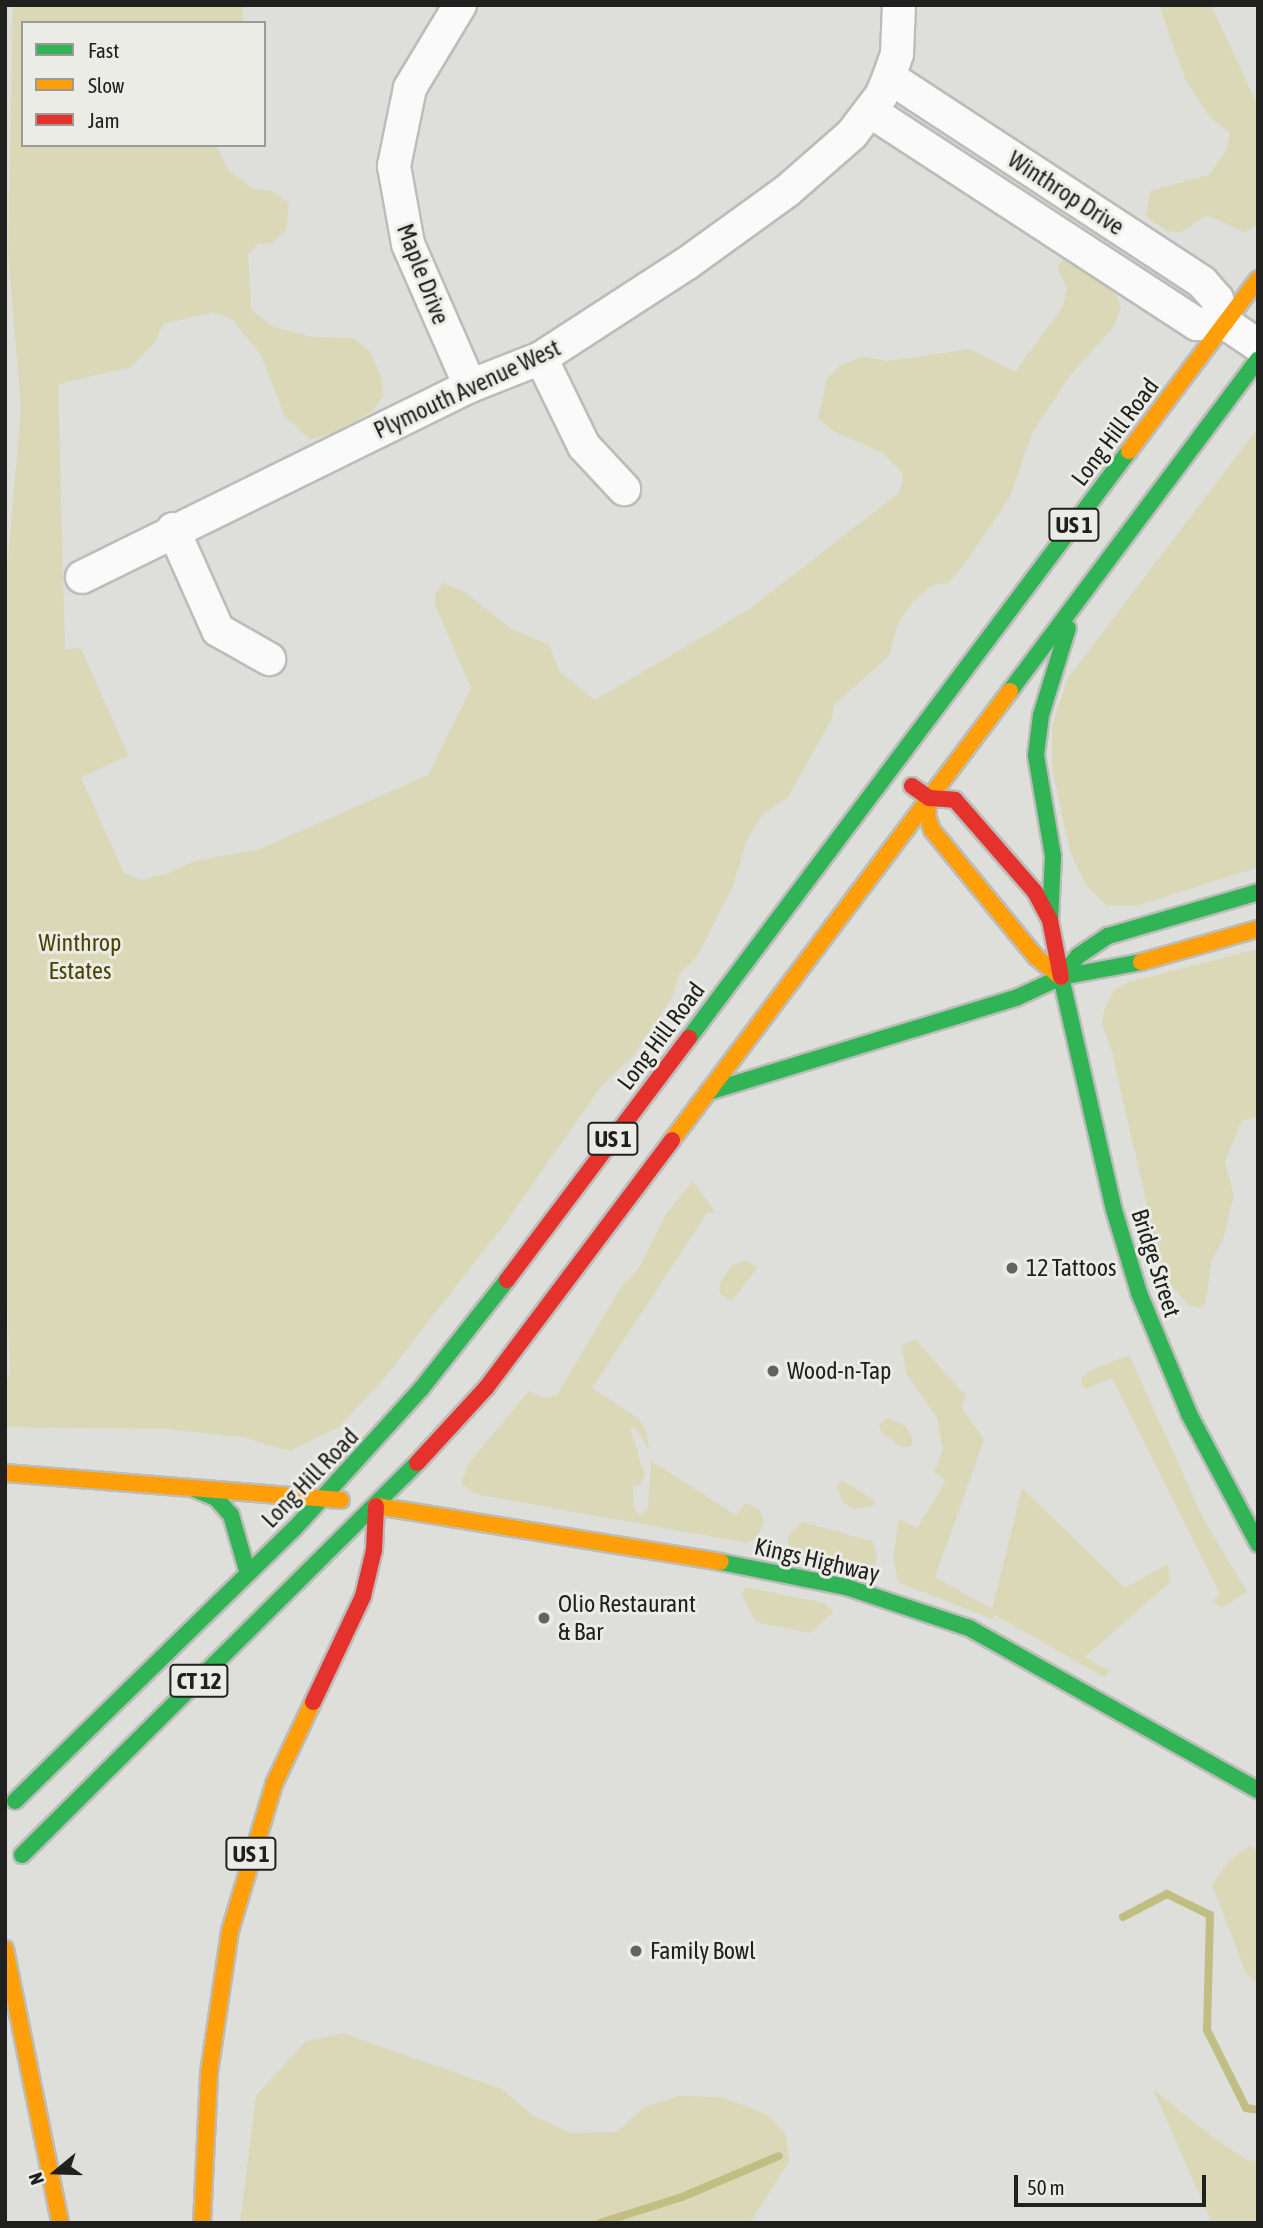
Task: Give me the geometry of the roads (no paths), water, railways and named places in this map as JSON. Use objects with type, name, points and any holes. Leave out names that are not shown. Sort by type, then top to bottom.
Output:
[{"type":"main road","name":"Long Hill Road","points":[[15,1801],[324,1498],[396,1419],[492,1300],[1258,279]]},
{"type":"main road","name":"US 1","points":[[202,2223],[211,2051],[233,1920],[274,1784],[363,1596],[374,1550],[376,1506],[492,1379],[1258,360]]},
{"type":"main road","points":[[1049,920],[1053,856],[1036,755],[1041,715],[1076,603]]},
{"type":"main road","name":"Bridge Street","points":[[890,770],[929,798],[955,800],[1035,892],[1049,920],[1105,1171],[1139,1293],[1189,1414],[1258,1544]]},
{"type":"main road","points":[[929,798],[927,816],[932,830],[1036,957],[1061,977]]},
{"type":"main road","points":[[1061,977],[1078,956],[1108,936],[1258,892]]},
{"type":"main road","points":[[708,1092],[1017,998],[1061,977],[1123,967],[1258,929]]},
{"type":"main road","name":"Kings Highway","points":[[5,1473],[324,1498],[755,1567],[846,1587],[969,1628],[1258,1790]]},
{"type":"main road","points":[[180,1485],[206,1493],[223,1505],[237,1528],[248,1574]]},
{"type":"main road","name":"CT 12","points":[[22,1855],[376,1506]]},
{"type":"main road","points":[[6,1950],[60,2223]]},
{"type":"street","name":"Maple Drive","points":[[460,5],[410,88],[394,166],[408,244],[470,386]]},
{"type":"street","points":[[880,95],[897,54],[899,5]]},
{"type":"street","name":"Plymouth Avenue West","points":[[82,578],[173,529],[470,386],[541,358],[686,264],[787,191],[828,156],[880,95]]},
{"type":"street","name":"Winthrop Drive","points":[[880,95],[1202,282],[1217,299],[1225,323]]},
{"type":"street","points":[[1225,323],[1258,345]]},
{"type":"street","points":[[541,358],[584,446],[624,489]]},
{"type":"street","points":[[173,529],[218,630],[269,659]]},
{"type":"waterway","points":[[1123,1917],[1167,1894],[1210,1915],[1207,2030],[1246,2108],[1258,2110]]},
{"type":"waterway","points":[[600,2223],[682,2197],[779,2156]]},
{"type":"place","name":"12 Tattoos","points":[[1012,1268]]},
{"type":"place","name":"Wood-n-Tap","points":[[773,1371]]},
{"type":"place","name":"Olio Restaurant & Bar","points":[[544,1618]]},
{"type":"place","name":"Family Bowl","points":[[636,1951]]},
{"type":"park label","name":"Winthrop Estates","points":[[80,957]]}]
